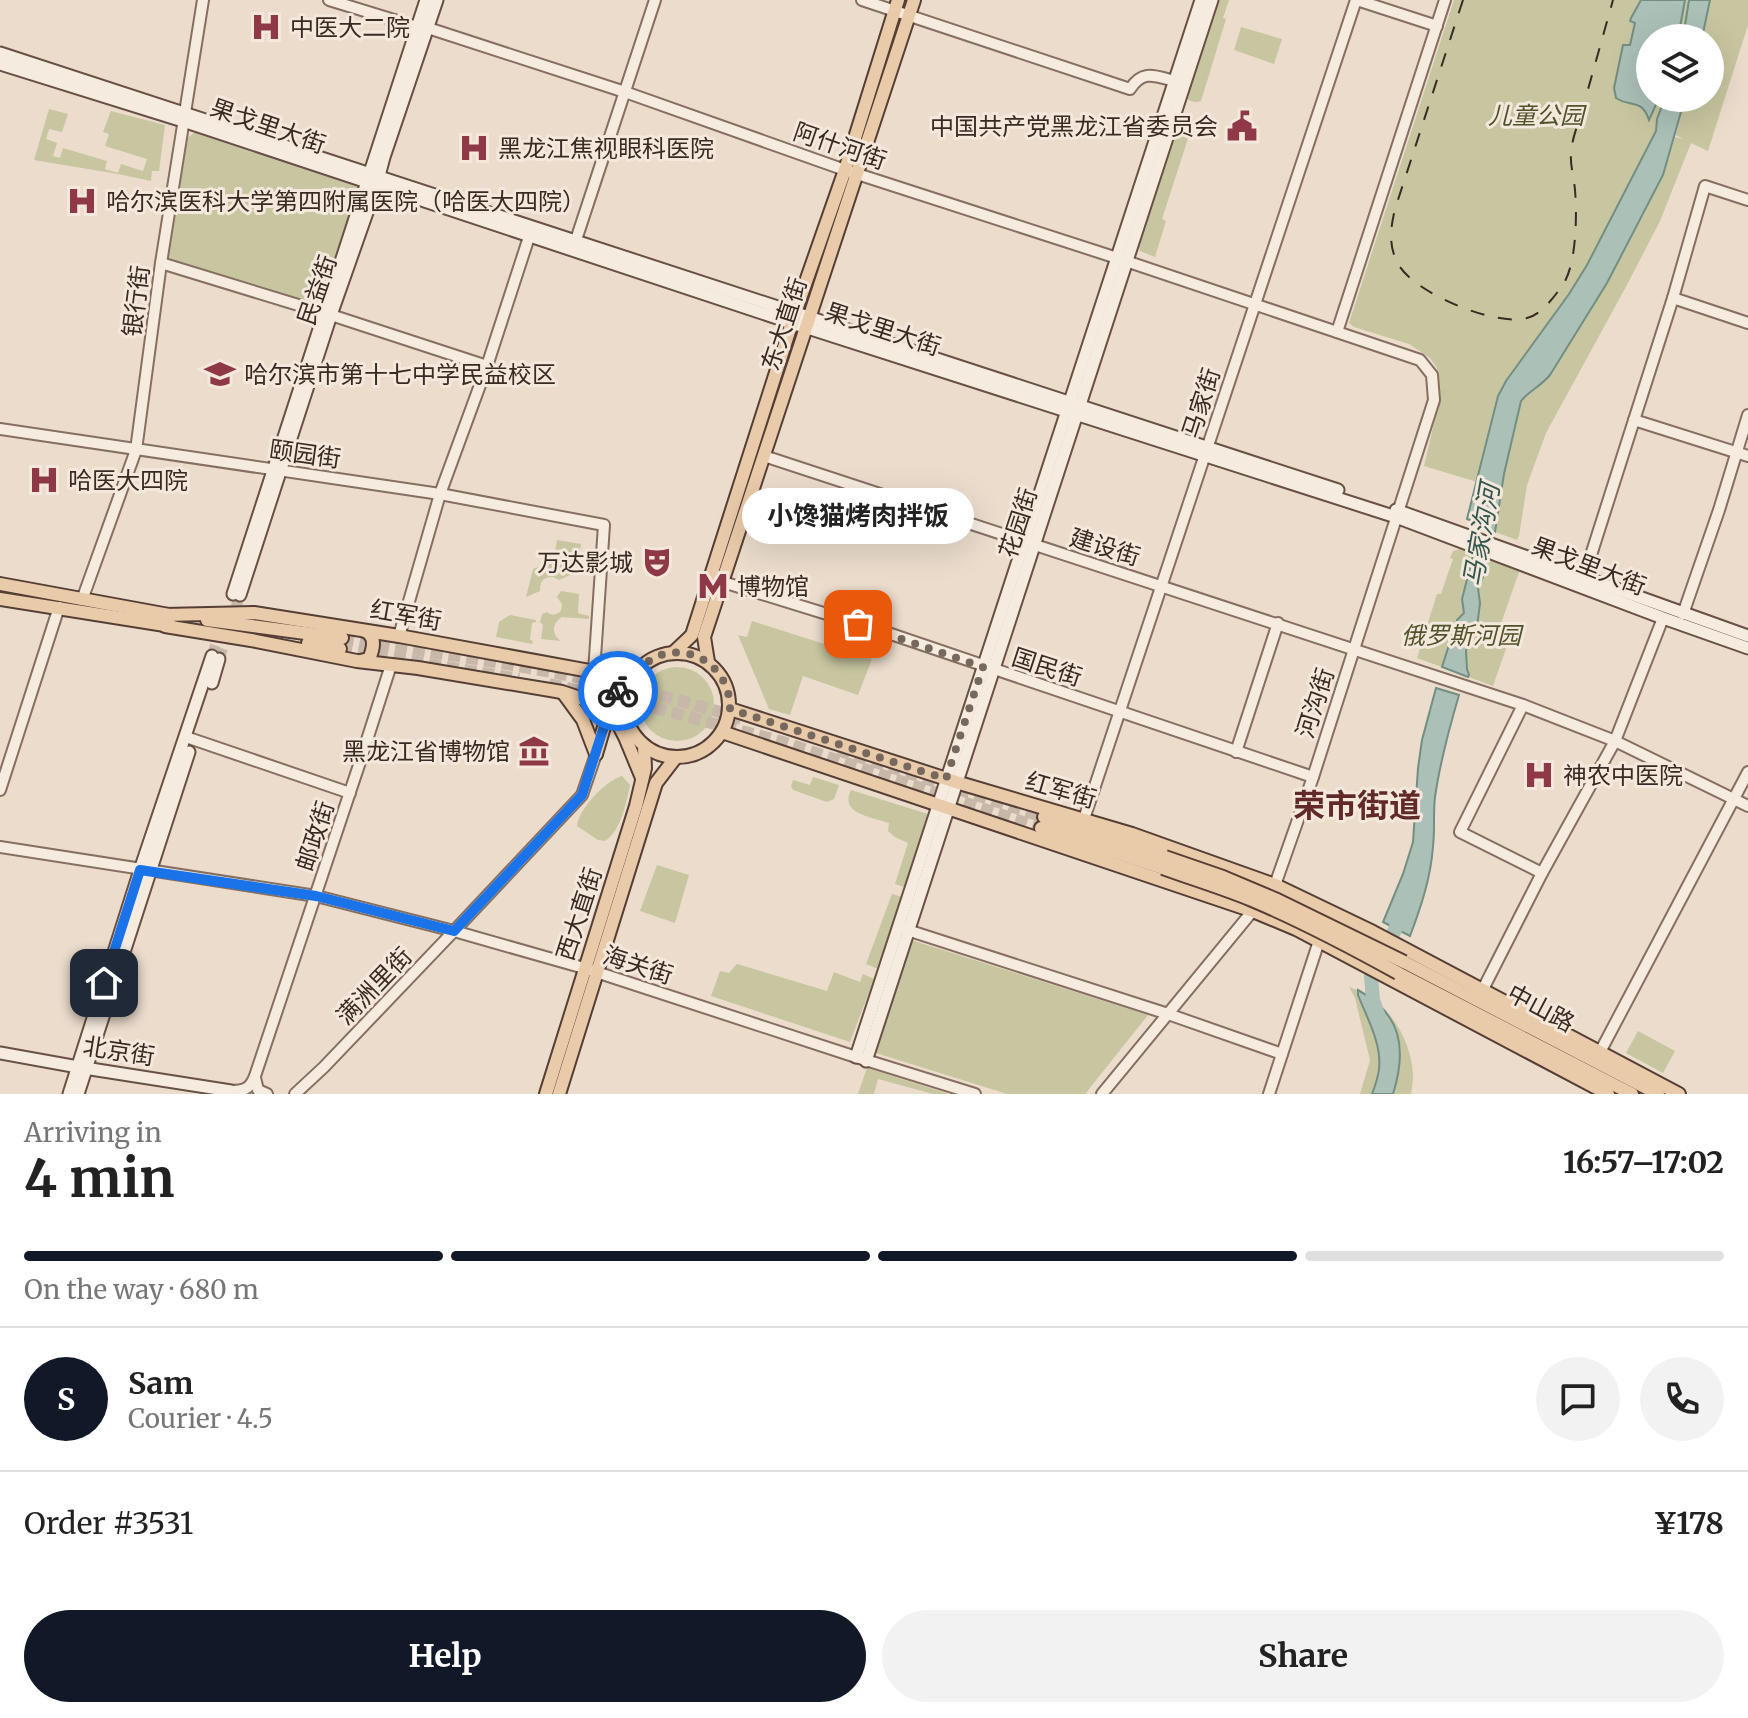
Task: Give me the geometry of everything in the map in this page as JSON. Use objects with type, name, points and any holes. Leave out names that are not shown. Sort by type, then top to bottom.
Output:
[{"type":"main road","name":"民益街","points":[[423,28],[426,0]]},
{"type":"main road","name":"民益街","points":[[236,595],[423,28],[437,0]]},
{"type":"main road","name":"东大直街","points":[[673,653],[692,635],[794,318],[914,0]]},
{"type":"main road","name":"花园街","points":[[1122,259],[1201,0]]},
{"type":"main road","name":"花园街","points":[[861,1059],[1122,259],[1212,0]]},
{"type":"main road","name":"东大直街","points":[[708,662],[704,637],[808,323],[897,5]]},
{"type":"main road","name":"果戈里大街","points":[[0,53],[373,180],[1397,514],[1748,648]]},
{"type":"main road","name":"果戈里大街","points":[[0,64],[183,117]]},
{"type":"main road","name":"果戈里大街","points":[[373,180],[529,237],[574,246]]},
{"type":"main road","name":"果戈里大街","points":[[1521,559],[1584,577],[1748,636]]},
{"type":"main road","name":"红军街","points":[[0,584],[357,661],[562,692],[625,711]]},
{"type":"main road","name":"红军街","points":[[0,599],[341,643]]},
{"type":"main road","name":"红军街","points":[[164,620],[254,613],[617,676],[638,670]]},
{"type":"main road","points":[[357,661],[369,659],[373,646],[373,637],[363,630]]},
{"type":"main road","points":[[596,754],[610,708],[620,688],[638,670],[654,658],[673,653],[689,654],[708,662],[724,680],[730,709],[722,732],[710,746],[694,755],[676,757],[659,754],[644,746],[631,730],[625,711],[627,689],[638,670]]},
{"type":"main road","points":[[69,1094],[82,1068],[216,657]]},
{"type":"main road","points":[[562,692],[583,720],[596,754]]},
{"type":"main road","points":[[610,708],[643,781]]},
{"type":"main road","name":"红军街","points":[[730,709],[951,781],[1132,834],[1275,885],[1335,915],[1365,948]]},
{"type":"main road","points":[[722,732],[1229,901],[1319,941],[1365,948],[1608,1094]]},
{"type":"main road","name":"西大直街","points":[[559,1094],[643,781],[644,746]]},
{"type":"main road","name":"西大直街","points":[[546,1094],[656,783],[676,757]]},
{"type":"main road","name":"红军街","points":[[1164,863],[1145,851],[1043,823],[1164,863],[1239,883],[1401,967]]},
{"type":"main road","points":[[1132,834],[1145,851]]},
{"type":"main road","name":"中山路","points":[[1401,967],[1480,994],[1658,1094]]},
{"type":"main road","name":"中山路","points":[[1401,967],[1632,1094]]},
{"type":"main road","points":[[1480,994],[1679,1094]]},
{"type":"main road","name":"北京街","points":[[0,1053],[233,1093]]},
{"type":"main road","points":[[78,1094],[82,1068]]},
{"type":"street","name":"银行街","points":[[82,600],[136,450],[161,263],[203,0]]},
{"type":"street","name":"阿什河街","points":[[329,0],[625,92],[851,171],[1337,332]]},
{"type":"street","points":[[574,246],[655,0]]},
{"type":"street","points":[[862,0],[897,5],[909,15],[1130,89],[1136,81],[1153,75],[1175,81]]},
{"type":"street","points":[[1357,0],[1437,26]]},
{"type":"street","name":"马家街","points":[[1084,819],[1357,0]]},
{"type":"street","points":[[1337,332],[1445,0]]},
{"type":"street","points":[[1584,577],[1673,298],[1705,186],[1748,200]]},
{"type":"street","points":[[399,636],[440,494],[487,366],[529,237]]},
{"type":"street","points":[[161,263],[487,366]]},
{"type":"street","points":[[1673,298],[1748,323]]},
{"type":"street","name":"河沟街","points":[[1102,1094],[1275,885],[1313,777],[1434,400],[1432,375],[1420,360],[1337,332]]},
{"type":"street","points":[[1683,614],[1748,415]]},
{"type":"street","points":[[1634,420],[1748,456]]},
{"type":"street","name":"颐园街","points":[[0,429],[440,494],[604,525],[594,672]]},
{"type":"street","name":"建设街","points":[[764,456],[1491,693],[1615,741],[1748,806]]},
{"type":"street","name":"国民街","points":[[723,582],[885,632],[1313,777]]},
{"type":"street","points":[[0,790],[59,607]]},
{"type":"street","points":[[1480,994],[1615,741],[1663,618]]},
{"type":"street","points":[[1236,752],[1278,623]]},
{"type":"street","name":"邮政街","points":[[255,1076],[391,665]]},
{"type":"street","points":[[1523,705],[1460,832],[1542,873]]},
{"type":"street","points":[[189,739],[350,793]]},
{"type":"street","name":"满洲里街","points":[[295,1094],[582,795],[596,754]]},
{"type":"street","points":[[1600,1052],[1748,772]]},
{"type":"street","name":"海关街","points":[[0,847],[316,896],[454,931],[590,971],[975,1094]]},
{"type":"street","points":[[903,929],[1282,1054]]},
{"type":"street","points":[[1269,1094],[1319,941]]},
{"type":"street","points":[[233,1093],[246,1090],[255,1076]]},
{"type":"street","points":[[255,1076],[258,1090],[267,1094]]},
{"type":"green space","points":[[1214,0],[1229,0],[1223,18],[1226,19],[1201,101],[1192,102],[1185,96]]},
{"type":"green space","name":"儿童公园","points":[[1454,0],[1689,0],[1685,24],[1636,24],[1636,112],[1660,112],[1656,131],[1587,265],[1498,395],[1477,482],[1424,466],[1440,398],[1437,368],[1430,358],[1409,344],[1349,323]]},
{"type":"green space","points":[[1710,0],[1748,0],[1748,25],[1724,101],[1724,24],[1705,24]]},
{"type":"green space","points":[[1241,27],[1282,39],[1274,64],[1234,50]]},
{"type":"green space","points":[[49,109],[68,114],[62,132],[49,129],[46,139],[57,143],[53,156],[60,158],[63,148],[107,161],[105,169],[118,173],[121,164],[143,171],[147,159],[105,146],[109,134],[103,132],[111,111],[165,125],[159,171],[152,171],[151,181],[34,160]]},
{"type":"green space","points":[[1682,112],[1720,112],[1708,151],[1691,143],[1660,221],[1546,433],[1527,485],[1517,540],[1495,532],[1504,474],[1521,401],[1550,375],[1607,283],[1663,175],[1675,137],[1683,139],[1676,135]]},
{"type":"green space","points":[[1190,116],[1194,120],[1162,219],[1166,221],[1155,257],[1140,251],[1137,244],[1177,120]]},
{"type":"green space","points":[[198,130],[355,185],[360,190],[323,305],[316,308],[166,258],[187,138]]},
{"type":"green space","points":[[557,540],[581,544],[577,569],[581,570],[559,580],[553,577],[544,579],[540,591],[526,597],[533,569],[550,561]]},
{"type":"green space","name":"俄罗斯河园","points":[[1463,548],[1520,569],[1497,635],[1509,640],[1493,686],[1417,658],[1437,594],[1441,594],[1453,559],[1450,558],[1453,551]]},
{"type":"green space","points":[[561,591],[579,594],[578,613],[589,616],[589,619],[562,617],[554,629],[561,641],[541,639],[542,614],[561,611],[562,604],[557,597]]},
{"type":"green space","points":[[510,615],[536,620],[532,623],[532,644],[496,637],[499,622]]},
{"type":"green space","points":[[752,621],[872,659],[858,695],[803,676],[790,715],[769,709],[738,635],[747,637]]},
{"type":"green space","points":[[670,667],[684,667],[698,673],[708,683],[714,704],[712,718],[698,735],[684,741],[670,741],[656,735],[646,725],[640,711],[640,697],[646,683],[656,673]]},
{"type":"green space","points":[[622,776],[630,785],[622,816],[611,836],[605,841],[598,840],[577,826],[579,819],[601,790]]},
{"type":"green space","points":[[813,777],[839,785],[834,799],[827,802],[793,790],[793,780],[810,785]]},
{"type":"green space","points":[[851,790],[928,814],[904,887],[895,884],[908,843],[888,831],[889,823],[853,809],[848,798]]},
{"type":"green space","points":[[657,865],[689,875],[675,923],[640,911]]},
{"type":"green space","points":[[892,894],[902,897],[878,969],[866,964]]},
{"type":"green space","points":[[911,940],[1148,1015],[1085,1094],[1007,1094],[876,1053]]},
{"type":"green space","points":[[737,964],[827,991],[834,972],[860,982],[863,974],[874,979],[850,1042],[711,996],[720,971],[729,973]]},
{"type":"green space","points":[[1349,987],[1374,1000],[1402,1033],[1411,1061],[1411,1094],[1360,1094],[1370,1060],[1355,998]]},
{"type":"green space","points":[[1638,1031],[1675,1051],[1663,1073],[1626,1053]]},
{"type":"green space","points":[[867,1068],[949,1094],[933,1094],[878,1079],[874,1094],[858,1094]]},
{"type":"shaded area","points":[[1641,0],[1685,0],[1681,24],[1636,24],[1636,105],[1616,98],[1614,88],[1623,45],[1630,45],[1635,23],[1630,21]]},
{"type":"shaded area","points":[[1689,0],[1710,0],[1705,24],[1685,24]]},
{"type":"shaded area","points":[[1660,112],[1681,112],[1663,175],[1607,283],[1550,375],[1521,401],[1504,474],[1495,532],[1467,519],[1498,396],[1587,265],[1656,131]]},
{"type":"shaded area","points":[[1474,552],[1483,555],[1483,577],[1478,588],[1480,603],[1476,632],[1466,651],[1468,677],[1442,667],[1457,620],[1464,613],[1462,599]]},
{"type":"shaded area","points":[[1436,688],[1459,695],[1437,784],[1430,869],[1410,936],[1383,922],[1413,842],[1422,740]]},
{"type":"shaded area","points":[[1358,990],[1384,1010],[1397,1034],[1400,1062],[1393,1094],[1372,1094],[1379,1072],[1378,1050]]},
{"type":"waterway","name":"马家沟河","points":[[1378,1014],[1371,976],[1403,911]]},
{"type":"tunnel","points":[[219,659],[240,595]]},
{"type":"tunnel","points":[[212,656],[226,614]]},
{"type":"tunnel","points":[[342,638],[593,680],[741,719]]},
{"type":"tunnel","points":[[340,649],[519,679]]},
{"type":"tunnel","points":[[549,684],[783,742],[1041,828]]},
{"type":"tunnel","points":[[838,750],[1044,817]]},
{"type":"railway","points":[[1463,0],[1395,209],[1392,246],[1400,267],[1423,288],[1478,313],[1513,320],[1527,318],[1542,309],[1562,286],[1571,266],[1576,212],[1571,162],[1574,135],[1613,0]]},
{"type":"way so far","points":[[618,691],[628,678],[654,658],[673,653],[689,654],[703,659],[719,673],[727,687],[730,709],[946,779],[983,667],[858,624]]},
{"type":"place","name":"中医大二院","points":[[266,27]]},
{"type":"place","name":"中国共产党黑龙江省委员会","points":[[1242,126]]},
{"type":"place","name":"黑龙江焦视眼科医院","points":[[474,148]]},
{"type":"place","name":"哈尔滨医科大学第四附属医院（哈医大四院）","points":[[82,201]]},
{"type":"place","name":"哈尔滨市第十七中学民益校区","points":[[220,374]]},
{"type":"place","name":"哈医大四院","points":[[44,480]]},
{"type":"place","name":"万达影城","points":[[657,562]]},
{"type":"place","name":"博物馆","points":[[713,586]]},
{"type":"place","name":"小馋猫烤肉拌饭","points":[[858,624]]},
{"type":"place","name":"黑龙江省博物馆","points":[[534,751]]},
{"type":"place","name":"神农中医院","points":[[1539,775]]},
{"type":"district","name":"荣市街道","points":[[1357,806]]},
{"type":"route","points":[[104,983],[140,870],[316,896],[454,931],[582,795],[618,691]]}]
